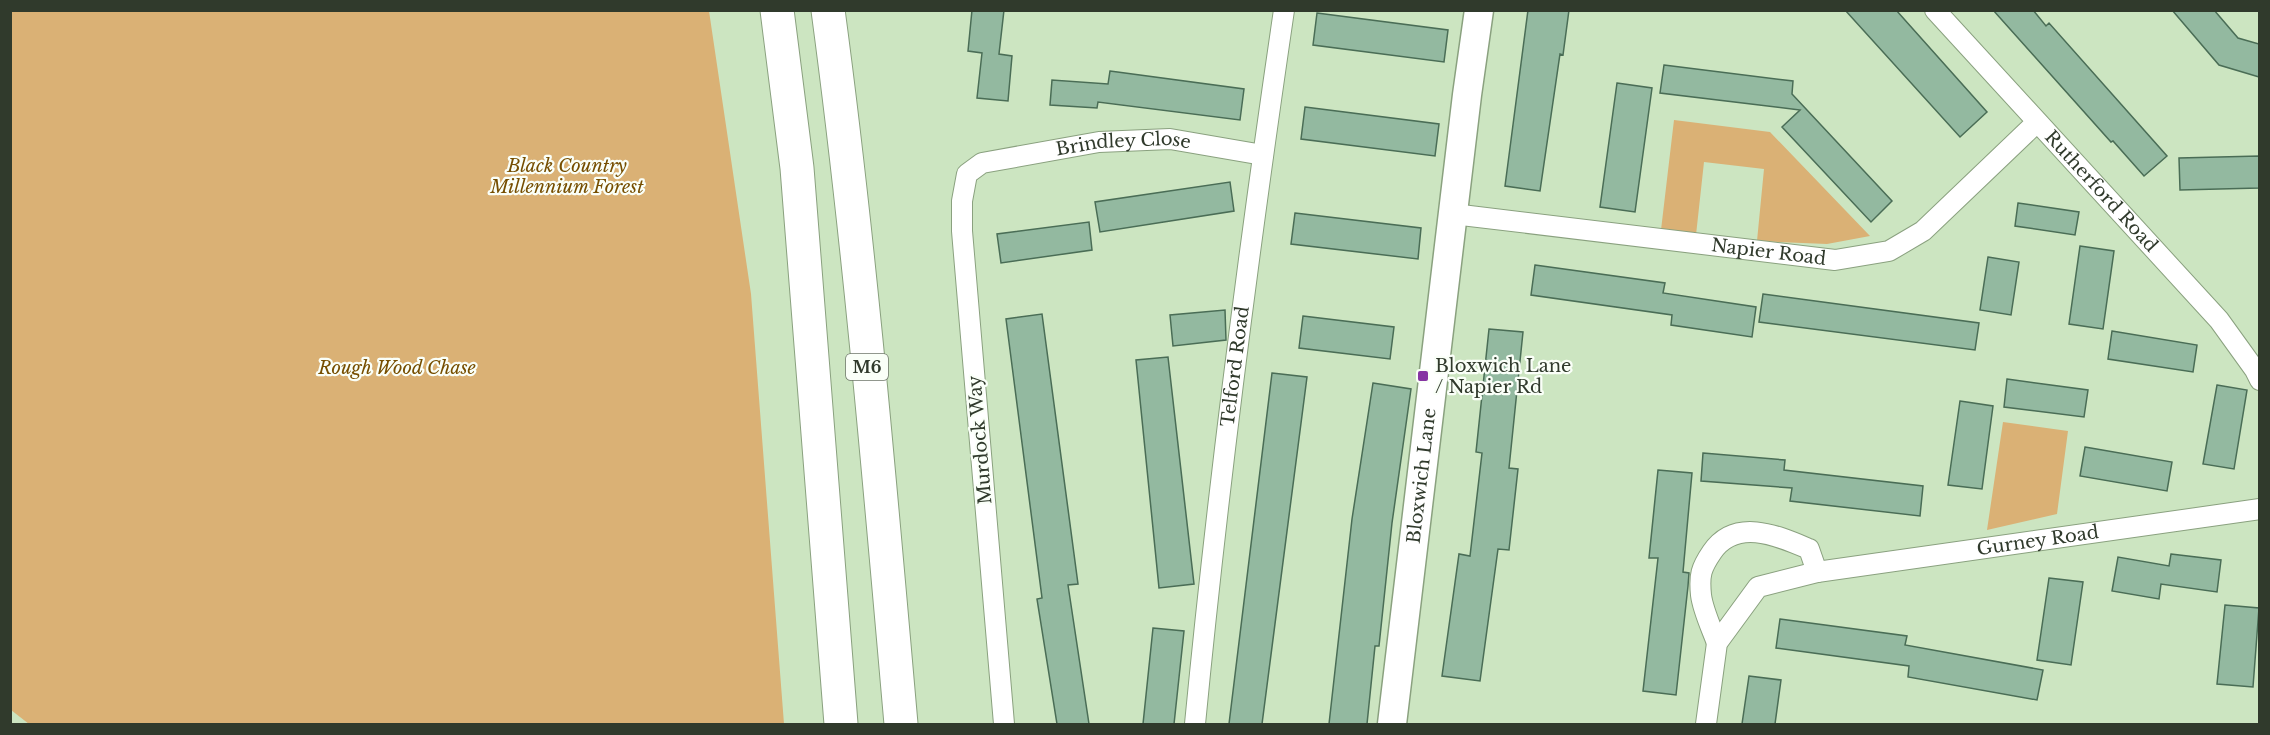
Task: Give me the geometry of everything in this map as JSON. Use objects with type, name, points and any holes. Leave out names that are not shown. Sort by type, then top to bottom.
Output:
[{"type":"highway","points":[[777,10],[797,168],[840,724]]},
{"type":"highway","name":"M6","points":[[828,10],[839,94],[879,478],[901,724]]},
{"type":"street","name":"Telford Road","points":[[1196,724],[1205,622],[1241,321],[1284,10]]},
{"type":"street","name":"Bloxwich Lane","points":[[1392,724],[1479,10]]},
{"type":"street","name":"Rutherford Road","points":[[1935,10],[2218,320],[2255,370],[2259,380]]},
{"type":"street","name":"Napier Road","points":[[1453,214],[1835,260],[1889,251],[1923,231],[2036,123]]},
{"type":"street","name":"Brindley Close","points":[[982,163],[1099,142],[1170,139],[1263,155]]},
{"type":"street","name":"Murdock Way","points":[[982,163],[967,174],[962,201],[962,231],[1004,724]]},
{"type":"street","name":"Gurney Road","points":[[1706,724],[1718,644],[1758,587],[1817,572],[2259,509]]},
{"type":"street","name":"Gurney Road","points":[[1718,644],[1701,597],[1701,587],[1702,567],[1720,541],[1749,531],[1779,536],[1809,549],[1817,572]]},
{"type":"green space","name":"Rough Wood Chase","points":[[10,11],[709,11],[751,294],[784,724],[29,724],[11,710]]},
{"type":"green space","points":[[1674,120],[1770,132],[1870,236],[1827,244],[1757,241],[1764,169],[1704,162],[1696,235],[1661,230]]},
{"type":"green space","points":[[2003,422],[2068,431],[2057,514],[1987,530]]},
{"type":"building","points":[[972,10],[1004,10],[999,54],[1012,56],[1008,101],[977,98],[982,53],[968,51]]},
{"type":"building","points":[[1528,10],[1569,10],[1563,55],[1560,54],[1540,191],[1505,186]]},
{"type":"building","points":[[1845,10],[1896,10],[1987,112],[1960,137]]},
{"type":"building","points":[[1993,10],[2033,10],[2046,26],[2049,23],[2167,156],[2144,176]]},
{"type":"building","points":[[2172,10],[2214,10],[2238,38],[2259,44],[2259,77],[2219,65]]},
{"type":"building","points":[[1317,13],[1448,30],[1444,62],[1313,45]]},
{"type":"building","points":[[1664,65],[1793,81],[1792,94],[1892,201],[1871,222],[1782,127],[1800,110],[1660,93]]},
{"type":"building","points":[[1110,71],[1244,89],[1240,120],[1098,102],[1097,108],[1050,105],[1052,80],[1108,84]]},
{"type":"building","points":[[1617,83],[1652,88],[1635,212],[1600,207]]},
{"type":"building","points":[[1305,107],[1439,124],[1435,156],[1301,139]]},
{"type":"building","points":[[2259,156],[2259,188],[2180,190],[2179,158]]},
{"type":"building","points":[[1230,182],[1234,211],[1100,232],[1095,202]]},
{"type":"building","points":[[2018,203],[2079,212],[2075,235],[2015,226]]},
{"type":"building","points":[[1295,213],[1421,228],[1418,259],[1291,244]]},
{"type":"building","points":[[1089,222],[1092,250],[1001,263],[997,234]]},
{"type":"building","points":[[2080,246],[2114,251],[2103,329],[2069,324]]},
{"type":"building","points":[[1988,257],[2019,262],[2011,315],[1980,310]]},
{"type":"building","points":[[1535,265],[1665,283],[1663,293],[1756,307],[1752,337],[1671,325],[1672,315],[1531,295]]},
{"type":"building","points":[[1763,294],[1979,323],[1975,350],[1759,322]]},
{"type":"building","points":[[1225,310],[1226,340],[1173,346],[1170,315]]},
{"type":"building","points":[[1042,314],[1078,584],[1068,585],[1089,724],[1057,724],[1037,599],[1042,598],[1006,319]]},
{"type":"building","points":[[1303,316],[1394,327],[1390,359],[1299,348]]},
{"type":"building","points":[[1489,329],[1523,332],[1509,468],[1518,469],[1509,550],[1498,549],[1480,681],[1442,676],[1459,554],[1470,556],[1482,453],[1476,452]]},
{"type":"building","points":[[2112,331],[2197,345],[2193,372],[2108,359]]},
{"type":"building","points":[[1168,357],[1194,584],[1159,588],[1136,360]]},
{"type":"building","points":[[1272,373],[1307,377],[1262,724],[1229,724]]},
{"type":"building","points":[[2007,379],[2088,390],[2084,417],[2004,407]]},
{"type":"building","points":[[1373,383],[1411,389],[1392,523],[1379,646],[1375,646],[1367,724],[1329,724],[1352,519]]},
{"type":"building","points":[[2217,385],[2247,390],[2234,469],[2203,464]]},
{"type":"building","points":[[1960,401],[1993,406],[1982,489],[1948,485]]},
{"type":"building","points":[[2085,447],[2172,462],[2167,491],[2080,476]]},
{"type":"building","points":[[1703,453],[1785,460],[1784,470],[1923,486],[1920,516],[1790,501],[1792,488],[1701,481]]},
{"type":"building","points":[[1658,470],[1692,473],[1683,572],[1689,573],[1676,695],[1643,691],[1658,558],[1649,558]]},
{"type":"building","points":[[2171,554],[2221,560],[2217,592],[2161,584],[2159,599],[2112,591],[2118,557],[2169,566]]},
{"type":"building","points":[[2049,578],[2083,582],[2071,665],[2037,660]]},
{"type":"building","points":[[2225,605],[2259,608],[2253,687],[2217,684]]},
{"type":"building","points":[[1780,619],[1907,636],[1905,645],[2043,670],[2037,700],[1908,677],[1909,666],[1776,648]]},
{"type":"building","points":[[1153,628],[1184,631],[1174,724],[1143,724]]},
{"type":"building","points":[[1749,676],[1781,680],[1775,724],[1742,724]]},
{"type":"place","name":"Bloxwich Lane / Napier Rd","points":[[1423,376]]},
{"type":"park label","name":"Black Country Millennium Forest","points":[[567,176]]}]
